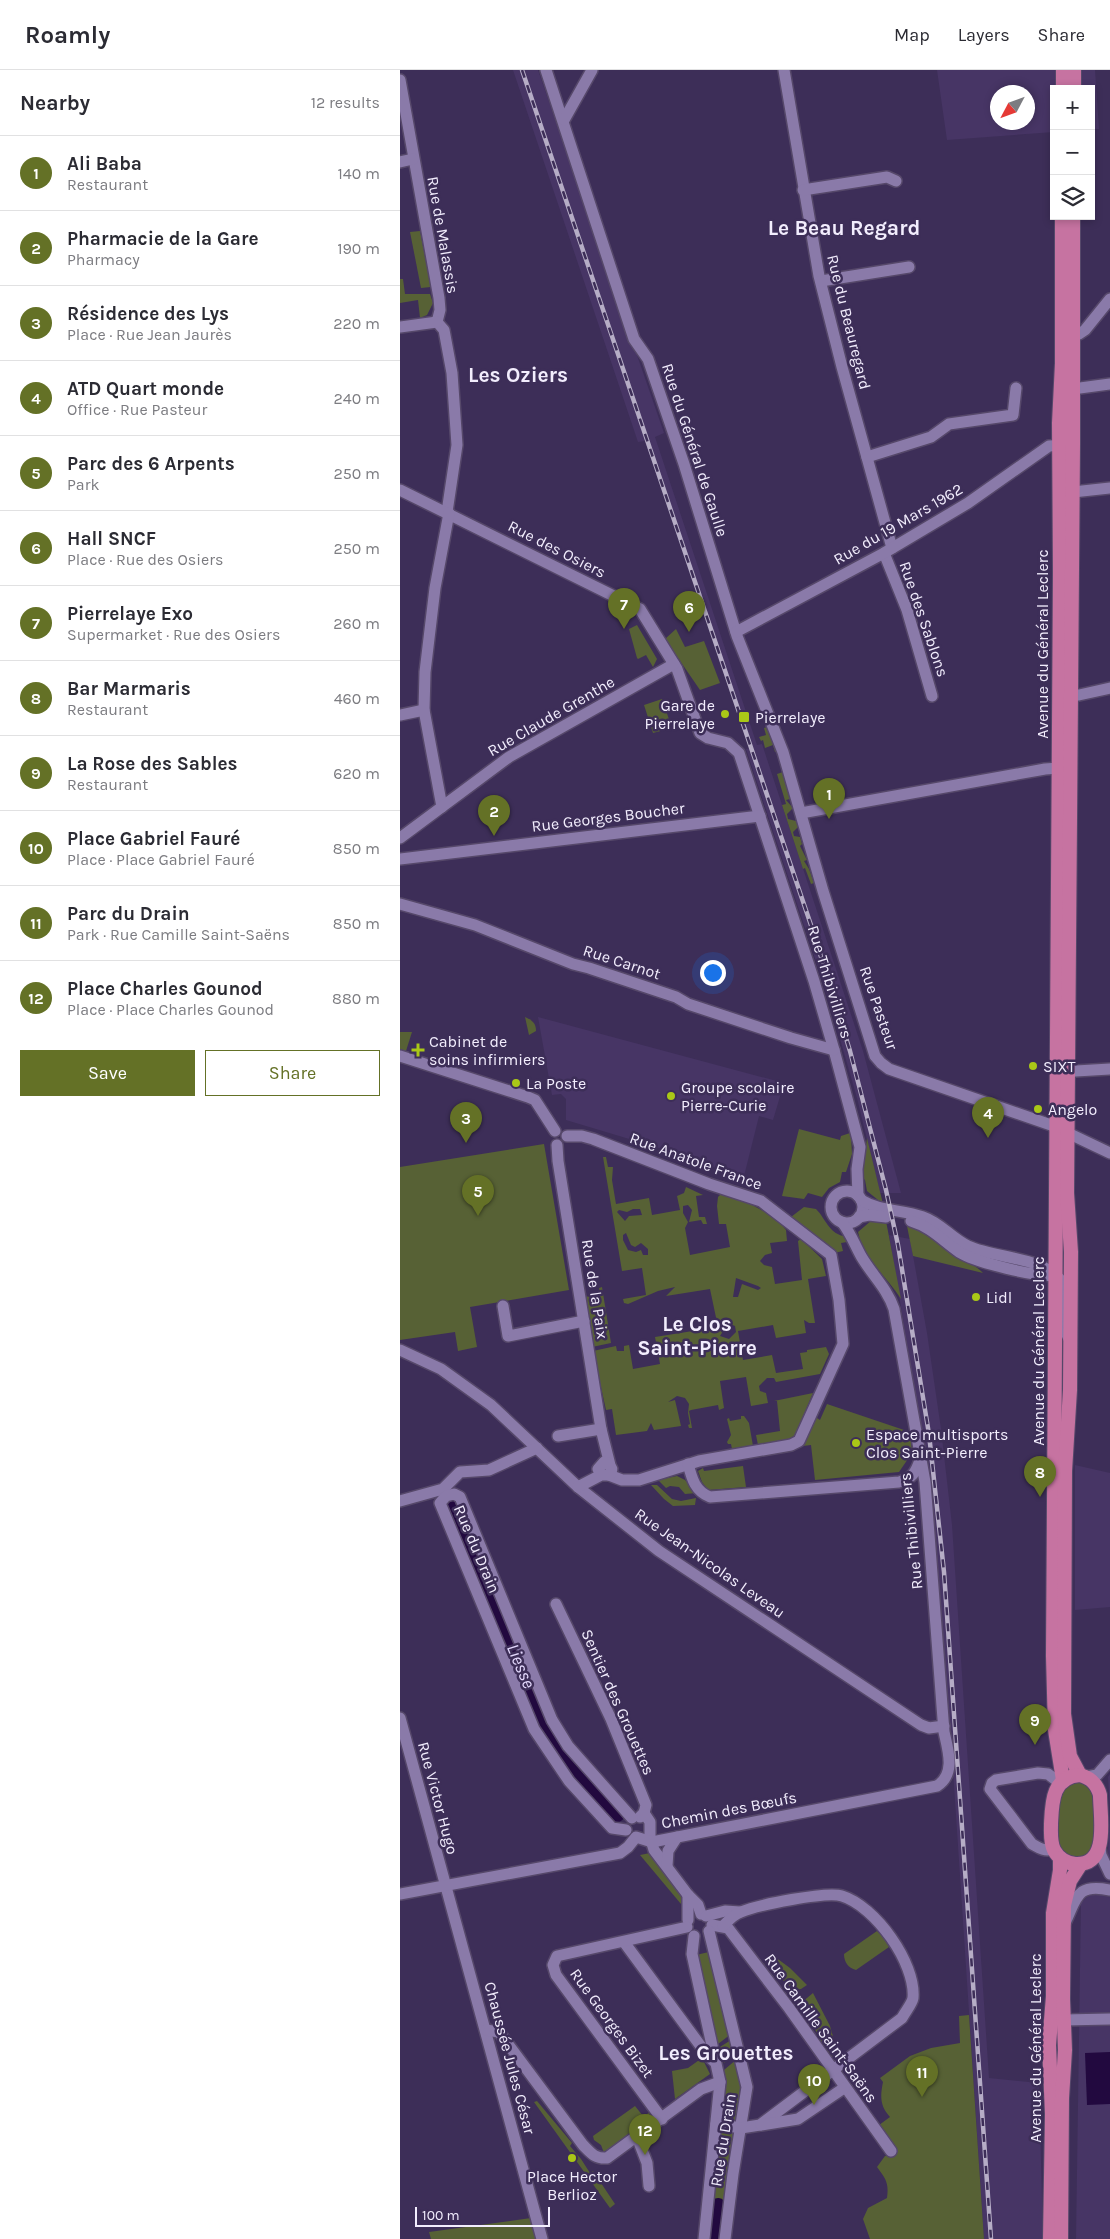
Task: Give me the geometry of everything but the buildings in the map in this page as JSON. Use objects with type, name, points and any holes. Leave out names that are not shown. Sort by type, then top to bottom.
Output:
[{"type":"main road","points":[[1063,70],[1063,85]]},
{"type":"main road","points":[[1074,70],[1074,85]]},
{"type":"main road","name":"Avenue du Général Leclerc","points":[[1061,2239],[1062,2098],[1052,2011],[1053,1913],[1060,1870],[1051,1836],[1052,1805],[1055,1789],[1061,1781],[1055,1730],[1053,1686],[1060,1496],[1069,1400],[1070,1343],[1071,1259],[1061,1068],[1059,768],[1065,696],[1074,445],[1067,390],[1067,335],[1062,220]]},
{"type":"main road","name":"Avenue du Général Leclerc","points":[[1067,335],[1073,220]]},
{"type":"main road","name":"Avenue du Général Leclerc","points":[[1061,1068],[1071,777],[1065,696],[1059,430],[1067,390]]},
{"type":"main road","name":"Avenue du Général Leclerc","points":[[1063,1130],[1056,1275],[1055,1349],[1064,1714],[1070,1756],[1083,1776],[1098,1788]]},
{"type":"main road","points":[[1056,1275],[1071,1259]]},
{"type":"main road","points":[[1055,1349],[1062,1350],[1064,1354],[1064,1382],[1069,1400]]},
{"type":"main road","points":[[1061,1781],[1083,1776]]},
{"type":"main road","points":[[1098,1788],[1100,1795],[1100,1848]]},
{"type":"main road","name":"Avenue du Général Leclerc","points":[[1050,2239],[1052,2114],[1057,2053],[1064,2020],[1064,1905],[1067,1890],[1073,1876],[1085,1862],[1096,1855],[1100,1848]]},
{"type":"main road","points":[[1057,1854],[1068,1863],[1085,1862]]},
{"type":"street","name":"Rue du Général de Gaulle","points":[[546,70],[564,120],[634,339],[648,358],[684,464],[736,632],[783,752],[801,813]]},
{"type":"street","points":[[564,120],[592,70]]},
{"type":"street","name":"Rue du Beauregard","points":[[784,70],[820,281],[867,457],[888,551]]},
{"type":"street","name":"Rue de Malassis","points":[[400,80],[440,308],[437,322],[444,330],[452,373],[457,446],[424,672],[424,710],[442,807]]},
{"type":"street","points":[[400,162],[413,159]]},
{"type":"street","points":[[804,190],[887,177],[896,181]]},
{"type":"street","points":[[820,281],[909,267]]},
{"type":"street","points":[[1067,335],[1079,334],[1085,330],[1110,299]]},
{"type":"street","points":[[400,327],[437,322]]},
{"type":"street","points":[[1067,390],[1110,384]]},
{"type":"street","points":[[867,457],[931,437],[949,424],[1013,415],[1016,388]]},
{"type":"street","points":[[1059,430],[1073,430]]},
{"type":"street","name":"Rue du 19 Mars 1962","points":[[736,632],[888,551],[968,503],[1048,446],[1074,445]]},
{"type":"street","points":[[1073,492],[1110,488]]},
{"type":"street","name":"Rue des Osiers","points":[[400,490],[640,609],[674,664]]},
{"type":"street","name":"Rue des Sablons","points":[[888,551],[932,696]]},
{"type":"street","name":"Rue Claude Grenthe","points":[[400,838],[508,758],[674,664]]},
{"type":"street","name":"Rue Thibivilliers","points":[[674,664],[700,733],[708,738],[728,743],[739,753],[834,1050],[860,1147],[856,1184],[860,1198]]},
{"type":"street","points":[[1065,696],[1110,688]]},
{"type":"street","points":[[400,715],[424,710]]},
{"type":"street","points":[[801,813],[1059,768],[1066,771],[1071,777]]},
{"type":"street","name":"Rue Pasteur","points":[[801,813],[875,1056],[881,1064],[889,1069],[1063,1130]]},
{"type":"street","name":"Rue Georges Boucher","points":[[400,859],[760,816]]},
{"type":"street","name":"Rue Carnot","points":[[400,904],[476,925],[573,964],[668,994],[688,1004],[791,1038],[834,1050]]},
{"type":"street","points":[[400,1056],[528,1097],[534,1100],[555,1131]]},
{"type":"street","points":[[1061,1068],[1110,1069]]},
{"type":"street","points":[[562,1130],[567,1136],[565,1142],[557,1145],[552,1138],[555,1131],[562,1130]]},
{"type":"street","points":[[1063,1130],[1110,1153]]},
{"type":"street","name":"Rue Anatole France","points":[[567,1136],[582,1136],[593,1139],[693,1178],[761,1201],[831,1255],[839,1300],[843,1344],[799,1441],[790,1445],[688,1464],[638,1480],[622,1480],[605,1469]]},
{"type":"street","name":"Rue de la Paix","points":[[557,1145],[602,1433],[605,1469]]},
{"type":"street","points":[[858,1161],[840,1193],[834,1198],[831,1207],[834,1216],[842,1222],[852,1222],[858,1218],[874,1215],[920,1223],[935,1232],[960,1252],[980,1260],[1038,1274],[1056,1275]]},
{"type":"street","points":[[840,1193],[849,1191],[878,1208],[925,1217],[970,1247],[1045,1267],[1056,1275],[1063,1286],[1064,1326],[1070,1343]]},
{"type":"street","points":[[854,1238],[858,1218],[863,1208],[860,1198]]},
{"type":"street","name":"Rue Thibivilliers","points":[[842,1222],[854,1238],[862,1257],[889,1294],[894,1308],[925,1482],[944,1726],[950,1768],[948,1774]]},
{"type":"street","points":[[503,1306],[508,1336],[584,1321]]},
{"type":"street","name":"Rue Jean-Nicolas Leveau","points":[[400,1350],[441,1369],[483,1398],[537,1448],[582,1484],[659,1551],[922,1725],[929,1728],[944,1726]]},
{"type":"street","points":[[558,1436],[602,1433]]},
{"type":"street","points":[[400,1501],[443,1489],[460,1472],[489,1470],[537,1448]]},
{"type":"street","points":[[688,1464],[695,1485],[701,1493],[710,1497],[899,1482],[907,1480],[915,1472],[920,1460]]},
{"type":"street","points":[[582,1484],[594,1480],[605,1469]]},
{"type":"street","points":[[915,1472],[925,1482]]},
{"type":"street","name":"Rue du Drain","points":[[631,1834],[612,1828],[569,1782],[534,1729],[440,1503],[446,1496],[454,1494],[460,1497],[538,1686],[560,1734],[568,1746],[632,1818]]},
{"type":"street","name":"Sentier des Grouettes","points":[[556,1604],[611,1720],[646,1805],[644,1813],[650,1822],[652,1842]]},
{"type":"street","name":"Rue Victor Hugo","points":[[400,1718],[444,1886]]},
{"type":"street","points":[[1083,1776],[1094,1776],[1110,1760]]},
{"type":"street","points":[[1098,1788],[1100,1772]]},
{"type":"street","points":[[1057,1854],[1039,1849],[1032,1844],[990,1789],[992,1783],[996,1780],[1038,1773],[1048,1774],[1061,1781]]},
{"type":"street","name":"Chemin des Bœufs","points":[[631,1834],[652,1842],[937,1786],[943,1783],[948,1774]]},
{"type":"street","points":[[400,1894],[620,1853],[628,1848],[632,1818],[639,1818],[644,1813]]},
{"type":"street","points":[[667,1866],[668,1851],[677,1837]]},
{"type":"street","name":"Rue du Drain","points":[[652,1842],[654,1850],[710,1922],[747,2087],[725,2239]]},
{"type":"street","points":[[1100,1848],[1101,1855],[1109,1871]]},
{"type":"street","points":[[1085,1862],[1099,1863],[1109,1871]]},
{"type":"street","name":"Chaussée Jules César","points":[[444,1886],[486,2030],[542,2239]]},
{"type":"street","points":[[1064,1927],[1073,1902],[1082,1892],[1092,1887],[1110,1890]]},
{"type":"street","points":[[740,1912],[725,1911],[710,1922],[701,1937],[689,1928],[692,1915],[710,1922],[740,1912],[820,1894],[844,1896],[865,1908],[888,1934],[903,1957],[911,1976],[913,1999],[902,2018],[760,2125]]},
{"type":"street","name":"Rue du Drain","points":[[688,1895],[692,1954],[720,2082],[704,2239]]},
{"type":"street","name":"Rue Camille Saint-Saëns","points":[[710,1922],[728,1928],[790,2010],[844,2088],[891,2151]]},
{"type":"street","name":"Rue Georges Bizet","points":[[662,2119],[553,1968],[553,1961],[556,1956],[689,1928]]},
{"type":"street","points":[[624,1942],[708,2056],[715,2062]]},
{"type":"street","points":[[1064,2020],[1110,2020]]},
{"type":"street","points":[[486,2030],[499,2032],[583,2145],[595,2157],[607,2158],[702,2089],[720,2082]]},
{"type":"street","points":[[716,2124],[742,2128],[798,2119],[844,2088]]},
{"type":"street","points":[[637,2137],[646,2163],[649,2186]]},
{"type":"shaded area","points":[[513,70],[538,70],[664,433],[655,437],[757,745],[762,744],[863,1051],[901,1193],[880,1193],[857,1098],[830,1004],[746,749],[750,748],[645,441],[638,442]]},
{"type":"shaded area","points":[[937,70],[1095,70],[1099,129],[1095,129],[1095,85],[1050,85],[1050,132],[947,140]]},
{"type":"shaded area","name":"Groupe scolaire Pierre-Curie","points":[[538,1017],[784,1083],[773,1120],[759,1116],[744,1176],[688,1160],[683,1153],[673,1148],[666,1150],[566,1120],[566,1099],[561,1094],[552,1095]]},
{"type":"shaded area","points":[[889,1235],[910,1239],[927,1333],[941,1429],[952,1525],[989,2078],[1039,2083],[1043,2239],[984,2239],[954,1785],[933,1518],[924,1446]]},
{"type":"shaded area","points":[[1075,1465],[1110,1473],[1110,1607],[1075,1610]]},
{"type":"shaded area","points":[[1110,1774],[1110,1808],[1108,1777]]},
{"type":"shaded area","points":[[1110,1808],[1110,1857],[1108,1855]]},
{"type":"shaded area","points":[[1110,1892],[1110,2239],[1076,2239],[1081,1903],[1088,1896]]},
{"type":"shaded area","points":[[1110,2052],[1110,2104],[1087,2105],[1085,2053]]},
{"type":"green space","points":[[420,231],[431,287],[421,288],[410,232]]},
{"type":"green space","points":[[400,279],[403,279],[405,294],[430,294],[433,303],[427,315],[420,318],[418,300],[400,303]]},
{"type":"green space","points":[[637,625],[657,659],[653,667],[646,655],[637,658],[629,629]]},
{"type":"green space","points":[[676,629],[685,647],[704,641],[720,683],[700,690],[665,639]]},
{"type":"green space","points":[[662,699],[672,728],[653,733],[644,705]]},
{"type":"green space","points":[[767,727],[777,752],[775,752],[773,745],[765,748],[763,740],[761,741],[759,737],[766,735],[764,728]]},
{"type":"green space","points":[[783,772],[790,799],[786,800],[793,808],[787,814],[788,819],[796,821],[798,827],[793,832],[794,836],[800,837],[802,844],[800,846],[807,860],[804,861],[814,883],[811,884],[805,868],[803,869],[782,805],[786,804],[777,774]]},
{"type":"green space","points":[[525,1017],[533,1022],[536,1028],[536,1031],[529,1035]]},
{"type":"green space","points":[[400,1032],[412,1032],[406,1051],[400,1049]]},
{"type":"green space","points":[[799,1129],[840,1140],[841,1136],[850,1133],[851,1135],[852,1154],[846,1172],[842,1172],[840,1182],[829,1188],[822,1197],[808,1193],[804,1199],[782,1196]]},
{"type":"green space","points":[[867,1138],[883,1204],[867,1191],[865,1180],[862,1177]]},
{"type":"green space","points":[[544,1144],[569,1290],[470,1307],[477,1347],[458,1351],[455,1332],[400,1340],[400,1167]]},
{"type":"green space","points":[[603,1157],[606,1157],[608,1167],[613,1167],[612,1180],[616,1204],[649,1198],[652,1215],[680,1210],[677,1196],[684,1193],[686,1187],[703,1195],[696,1196],[699,1217],[705,1217],[707,1224],[703,1224],[701,1220],[689,1222],[692,1210],[688,1205],[683,1206],[683,1213],[688,1222],[685,1228],[690,1255],[730,1247],[726,1224],[719,1224],[718,1197],[722,1193],[745,1201],[776,1218],[786,1230],[787,1241],[770,1243],[772,1253],[765,1255],[760,1261],[764,1265],[772,1267],[775,1284],[802,1280],[798,1241],[801,1239],[822,1259],[826,1276],[808,1279],[815,1323],[809,1323],[804,1320],[806,1333],[776,1338],[773,1325],[738,1331],[743,1360],[772,1355],[776,1373],[803,1369],[800,1353],[826,1347],[829,1354],[820,1374],[776,1382],[774,1378],[767,1378],[759,1386],[760,1391],[766,1393],[768,1403],[751,1406],[746,1377],[720,1381],[724,1408],[719,1410],[718,1405],[689,1411],[692,1428],[689,1428],[688,1425],[690,1424],[688,1413],[689,1404],[685,1398],[677,1396],[668,1402],[675,1400],[681,1426],[654,1430],[651,1423],[647,1431],[616,1435],[612,1409],[606,1410],[593,1351],[616,1346],[617,1351],[624,1351],[624,1346],[629,1345],[633,1369],[660,1364],[655,1337],[718,1327],[710,1289],[666,1296],[675,1287],[658,1291],[628,1304],[624,1303],[623,1299],[646,1295],[642,1268],[622,1271]],"holes":[[[633,1209],[640,1209],[642,1215],[629,1216],[625,1221],[617,1212],[619,1210],[627,1212]],[[626,1233],[631,1245],[635,1247],[641,1243],[648,1249],[648,1255],[643,1255],[641,1250],[636,1252],[628,1250],[623,1240],[623,1235]],[[736,1278],[761,1288],[758,1290],[742,1284],[738,1297],[733,1297]],[[728,1323],[735,1326],[736,1332],[729,1339],[720,1336]]]},
{"type":"green space","points":[[804,1207],[816,1209],[834,1232],[843,1236],[847,1242],[841,1243],[843,1251],[830,1254],[791,1217]]},
{"type":"green space","points":[[872,1220],[886,1221],[901,1299],[870,1259],[861,1242],[858,1232]]},
{"type":"green space","points":[[907,1226],[926,1233],[953,1255],[973,1265],[983,1273],[913,1256]]},
{"type":"green space","points":[[602,1287],[611,1343],[592,1347],[585,1297],[600,1294],[599,1288]]},
{"type":"green space","points":[[813,1393],[795,1435],[788,1440],[758,1445],[756,1435],[780,1431],[777,1401],[774,1401]]},
{"type":"green space","name":"Espace multisports Clos Saint-Pierre","points":[[827,1404],[910,1432],[912,1453],[899,1472],[815,1480],[811,1445],[803,1446],[801,1442],[814,1416],[820,1420]]},
{"type":"green space","points":[[741,1416],[744,1416],[749,1423],[753,1446],[732,1449],[731,1444],[727,1442],[731,1435],[727,1419],[729,1418],[730,1421],[741,1419]]},
{"type":"green space","points":[[743,1466],[746,1487],[708,1490],[702,1482],[698,1471],[703,1468],[704,1471]]},
{"type":"green space","points":[[677,1476],[685,1480],[697,1493],[685,1494],[679,1487],[670,1486],[666,1488],[658,1480]]},
{"type":"green space","points":[[651,1485],[657,1485],[672,1499],[681,1501],[696,1498],[695,1505],[673,1506]]},
{"type":"green space","points":[[1078,1782],[1088,1786],[1094,1795],[1095,1843],[1091,1853],[1077,1859],[1061,1852],[1057,1839],[1060,1791],[1068,1784]]},
{"type":"green space","points":[[650,1853],[682,1895],[684,1903],[681,1904],[640,1855]]},
{"type":"green space","points":[[877,1931],[889,1947],[856,1970],[851,1968],[845,1960],[844,1954]]},
{"type":"green space","points":[[713,1951],[731,2034],[718,2044],[696,1955]]},
{"type":"green space","points":[[771,1954],[790,1968],[807,1985],[801,1989],[794,1990],[768,1967],[770,1963],[768,1961],[764,1964]]},
{"type":"green space","points":[[813,1993],[830,2026],[838,2054],[836,2058],[829,2056],[801,2003]]},
{"type":"green space","points":[[969,2015],[984,2239],[870,2239],[863,2219],[868,2208],[887,2198],[888,2193],[886,2181],[877,2167],[885,2156],[893,2155],[875,2128],[890,2117],[883,2105],[881,2097],[883,2082],[880,2078],[910,2056],[931,2048],[960,2043],[959,2016]]},
{"type":"green space","points":[[731,2040],[735,2056],[724,2063],[720,2047]]},
{"type":"green space","points":[[702,2058],[710,2074],[675,2099],[672,2071],[688,2068]]},
{"type":"green space","points":[[737,2059],[742,2085],[738,2122],[721,2118],[725,2095],[724,2070]]},
{"type":"green space","points":[[537,2101],[572,2143],[570,2146],[590,2173],[593,2171],[615,2204],[610,2208],[534,2102]]},
{"type":"green space","points":[[635,2106],[643,2116],[649,2113],[651,2118],[648,2123],[604,2153],[601,2145],[594,2140],[593,2136]]},
{"type":"green space","points":[[719,2130],[737,2132],[725,2209],[712,2207]]},
{"type":"green space","points":[[531,2218],[536,2239],[431,2239],[429,2232]]},
{"type":"waterway","name":"Liesse","points":[[452,1503],[546,1724],[575,1768],[617,1814]]},
{"type":"waterway","name":"Liesse","points":[[715,2239],[718,2206]]},
{"type":"railway","points":[[522,70],[814,934],[850,1051],[886,1190],[898,1245],[929,1434],[944,1572],[991,2239]]},
{"type":"place","name":"Pierrelaye Exo","points":[[624,629]]},
{"type":"place","name":"Hall SNCF","points":[[689,632]]},
{"type":"place","name":"Gare de Pierrelaye","points":[[725,714]]},
{"type":"place","name":"Pierrelaye","points":[[744,717]]},
{"type":"place","name":"Ali Baba","points":[[829,819]]},
{"type":"place","name":"Pharmacie de la Gare","points":[[494,836]]},
{"type":"place","name":"Cabinet de soins infirmiers","points":[[418,1050]]},
{"type":"place","name":"SIXT","points":[[1033,1066]]},
{"type":"place","name":"La Poste","points":[[516,1083]]},
{"type":"place","name":"Groupe scolaire Pierre-Curie","points":[[671,1096]]},
{"type":"place","name":"Angelo","points":[[1038,1109]]},
{"type":"place","name":"ATD Quart monde","points":[[988,1138]]},
{"type":"place","name":"Résidence des Lys","points":[[466,1143]]},
{"type":"place","name":"Parc des 6 Arpents","points":[[478,1216]]},
{"type":"place","name":"Lidl","points":[[976,1297]]},
{"type":"place","name":"Espace multisports Clos Saint-Pierre","points":[[856,1443]]},
{"type":"place","name":"Bar Marmaris","points":[[1040,1497]]},
{"type":"place","name":"La Rose des Sables","points":[[1035,1745]]},
{"type":"place","name":"Parc du Drain","points":[[922,2097]]},
{"type":"place","name":"Place Gabriel Fauré","points":[[814,2105]]},
{"type":"place","name":"Place Charles Gounod","points":[[645,2155]]},
{"type":"place","name":"Place Hector Berlioz","points":[[572,2158]]},
{"type":"district","name":"Le Beau Regard","points":[[844,228]]},
{"type":"district","name":"Les Oziers","points":[[518,375]]},
{"type":"district","name":"Le Clos Saint-Pierre","points":[[697,1336]]},
{"type":"district","name":"Les Grouettes","points":[[726,2053]]}]
